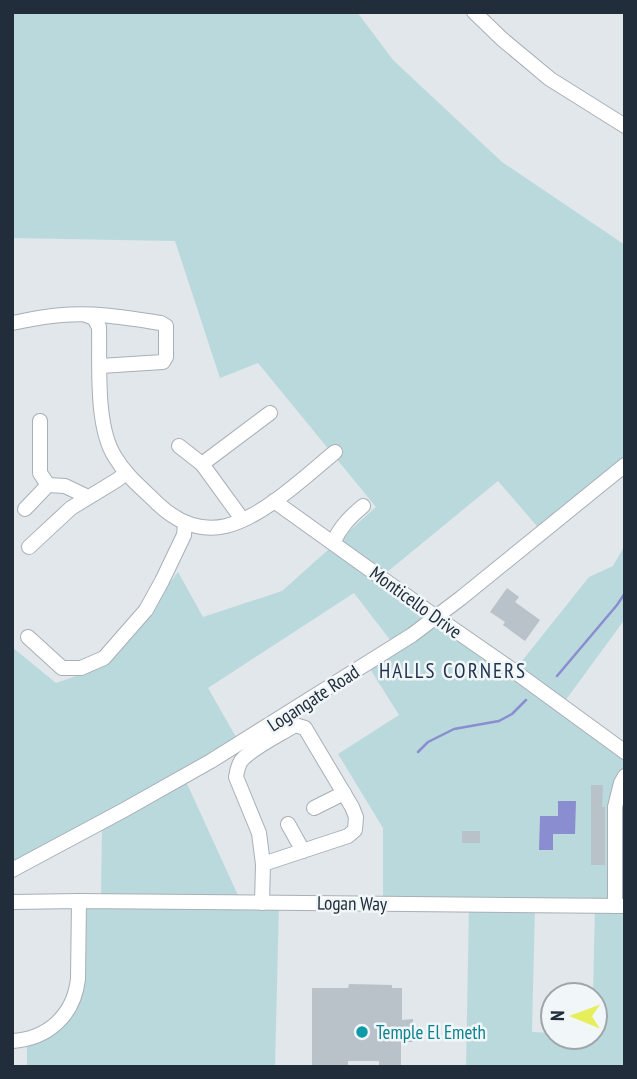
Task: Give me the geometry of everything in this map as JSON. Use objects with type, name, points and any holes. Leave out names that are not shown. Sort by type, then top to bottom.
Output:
[{"type":"street","points":[[474,12],[550,79],[625,126]]},
{"type":"street","points":[[86,314],[94,318],[99,327],[101,410],[104,430],[114,456],[126,473],[167,512],[185,523],[200,527],[232,524],[274,501],[335,452]]},
{"type":"street","points":[[12,323],[60,315],[86,314],[112,315],[166,326],[166,357],[163,362],[100,366]]},
{"type":"street","points":[[202,464],[270,413]]},
{"type":"street","points":[[40,421],[40,473],[48,485]]},
{"type":"street","points":[[179,446],[202,464],[242,519]]},
{"type":"street","name":"Logangate Road","points":[[12,870],[281,726],[436,617],[625,465]]},
{"type":"street","points":[[29,547],[71,508],[126,473]]},
{"type":"street","points":[[24,509],[48,485],[65,486],[88,497]]},
{"type":"street","name":"Monticello Drive","points":[[274,501],[625,752]]},
{"type":"street","points":[[333,543],[341,527],[363,506]]},
{"type":"street","points":[[28,637],[62,668],[81,668],[104,657],[146,610],[184,535],[185,523]]},
{"type":"street","points":[[262,902],[263,863],[259,833],[236,777],[237,769],[246,755],[281,726],[295,725],[305,728],[344,793],[356,817],[355,830],[348,836],[263,863]]},
{"type":"street","points":[[620,906],[615,807],[625,776]]},
{"type":"street","points":[[314,808],[344,793]]},
{"type":"street","points":[[288,824],[303,851]]},
{"type":"street","points":[[12,1041],[27,1040],[45,1033],[62,1019],[72,1004],[78,979],[79,901]]},
{"type":"street","name":"Logan Way","points":[[12,902],[620,906]]},
{"type":"shaded area","points":[[12,12],[357,12],[393,60],[502,162],[625,245],[625,465],[542,532],[498,481],[381,577],[514,671],[589,577],[613,566],[625,545],[625,619],[562,705],[625,752],[625,1067],[466,1067],[469,905],[383,904],[383,828],[338,754],[399,715],[367,664],[394,645],[354,593],[208,688],[240,744],[184,777],[241,902],[279,903],[275,1067],[27,1067],[27,1039],[68,1010],[79,901],[101,901],[102,823],[12,870],[12,647],[56,683],[108,665],[178,572],[203,617],[282,591],[376,507],[258,363],[220,378],[175,241],[12,238]],"holes":[[[535,906],[595,906],[593,981],[609,981],[609,1051],[539,1051],[539,1032],[532,1032]]]},
{"type":"water","points":[[558,801],[576,801],[575,834],[553,834],[553,850],[539,850],[540,816],[558,816]]},
{"type":"building","points":[[507,588],[519,597],[515,602],[540,620],[525,641],[490,612]]},
{"type":"building","points":[[591,785],[603,785],[605,865],[591,865]]},
{"type":"building","points":[[462,831],[480,831],[480,843],[462,843]]},
{"type":"building","name":"Temple El Emeth","points":[[349,984],[392,985],[392,988],[402,988],[402,1020],[413,1019],[413,1042],[401,1042],[401,1065],[383,1067],[379,1066],[379,1061],[348,1061],[348,1066],[312,1067],[312,988],[348,988]]},
{"type":"waterway","points":[[557,676],[625,593]]},
{"type":"waterway","points":[[418,752],[428,742],[454,729],[499,721],[512,714],[526,700]]},
{"type":"place","name":"Temple El Emeth","points":[[362,1032]]},
{"type":"district","name":"HALLS CORNERS","points":[[453,671]]}]
